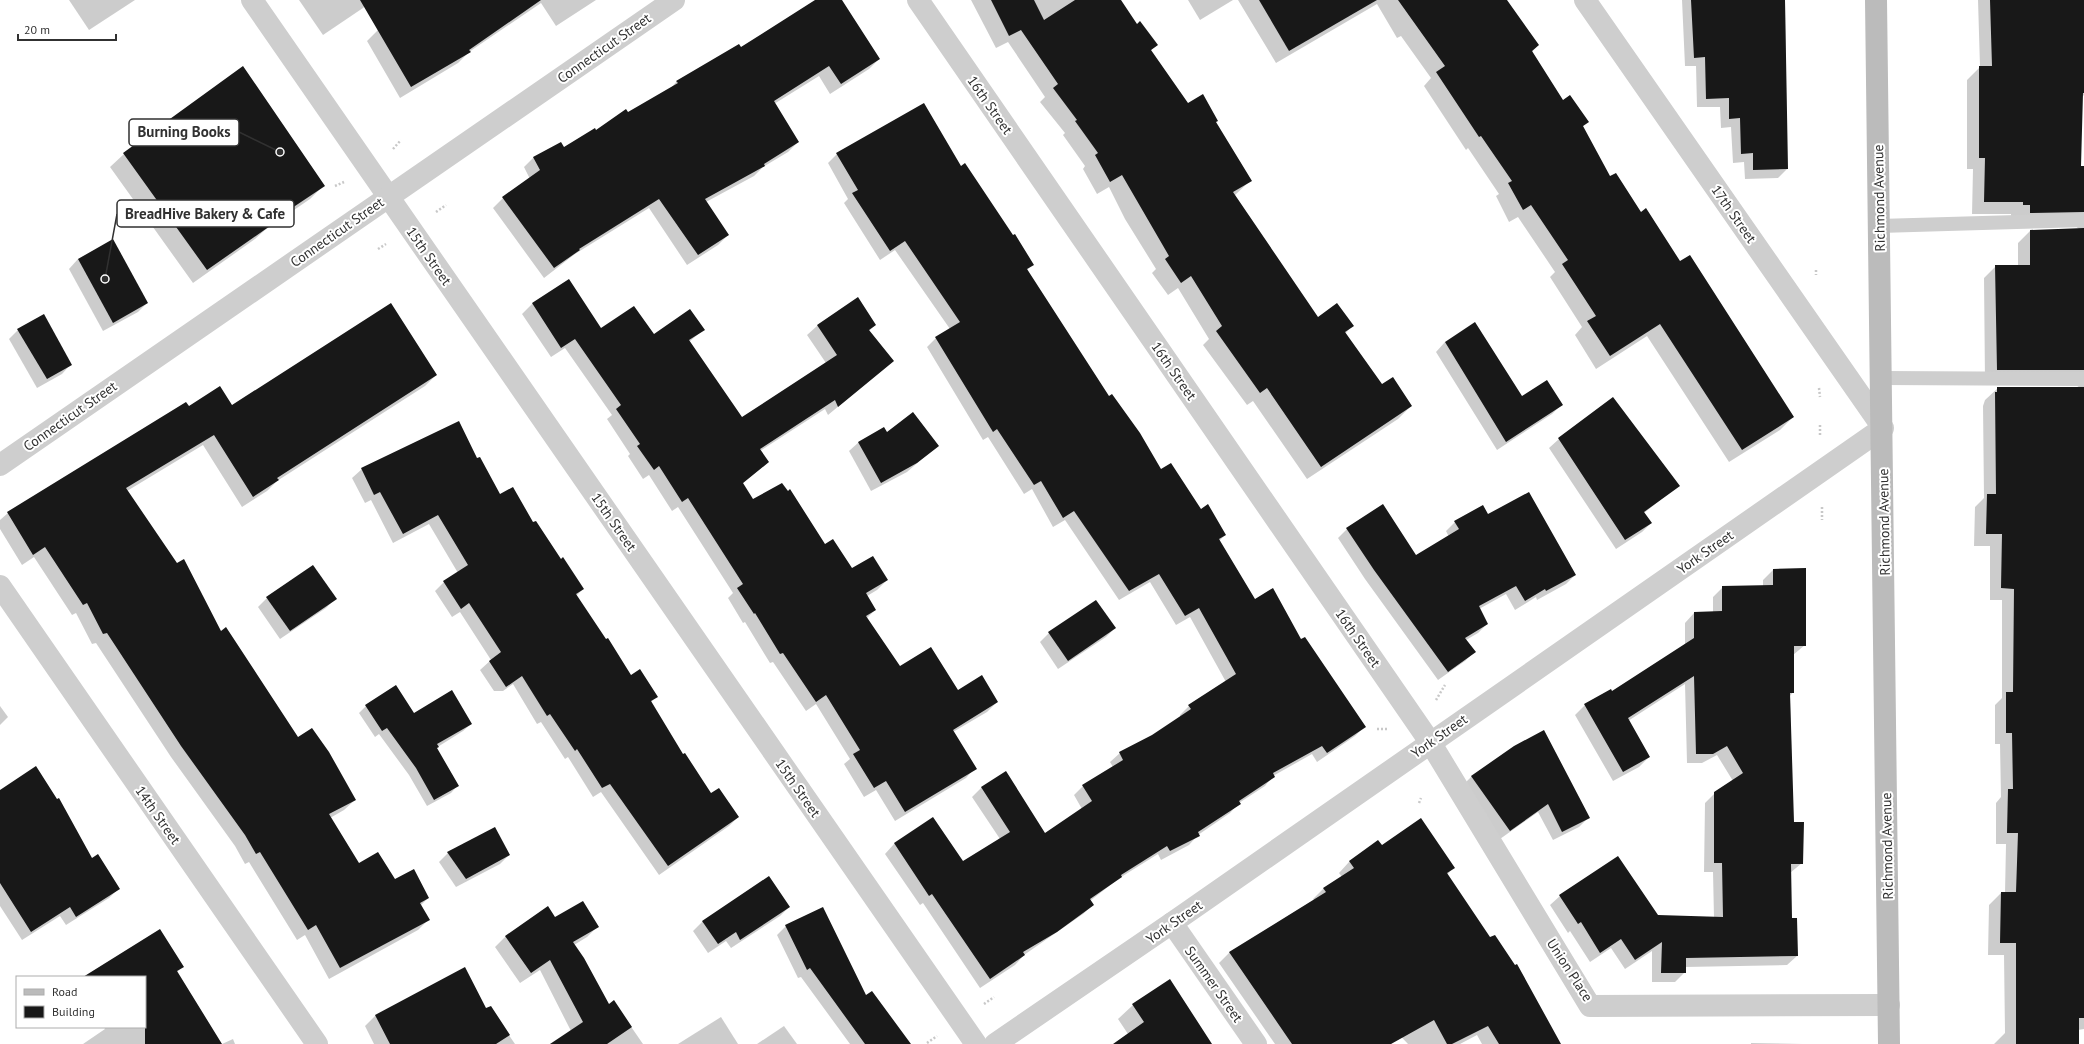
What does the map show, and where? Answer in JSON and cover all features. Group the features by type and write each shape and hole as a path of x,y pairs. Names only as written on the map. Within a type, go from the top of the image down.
{"street":[{"name":"15th Street","path":"252,0 976,1044"},
{"name":"Connecticut Street","path":"0,465 674,0"},
{"name":"16th Street","path":"918,0 1430,742"},
{"name":"17th Street","path":"1585,0 1883,428"},
{"name":"Richmond Avenue","path":"1876,0 1883,428 1889,1044"},
{"name":"York Street","path":"995,1044 1172,923 1883,428"},
{"name":"14th Street","path":"0,586 317,1044"},
{"name":"Union Place","path":"1430,742 1590,1006 1889,1004"},
{"name":"Summer Street","path":"1172,923 1256,1044"}],"lane":[{"path":"1879,226 2084,220"},
{"path":"1882,378 2084,379"}],"path":[{"path":"393,150 401,140"},
{"path":"335,186 347,181"},
{"path":"436,212 446,205"},
{"path":"378,249 386,243"},
{"path":"1816,270 1816,275"},
{"path":"1820,425 1820,441"},
{"path":"1822,507 1822,520"},
{"path":"1436,701 1445,685"},
{"path":"1419,802 1421,798"},
{"path":"984,1004 994,997"}],"building":[{"path":"360,0 541,0 469,50 471,52 411,87"},
{"path":"815,0 842,0 880,59 841,84 829,66 774,101 799,142 764,164 765,166 705,199 729,235 698,255 659,199 579,249 580,250 554,268 502,197 540,170 533,157 561,142 564,147 595,128 596,130 626,109 628,112 678,83 676,81 739,44 741,47"},
{"path":"991,0 1034,0 1044,20 1075,0 1121,0 1137,24 1140,21 1158,45 1151,50 1188,103 1203,94 1218,121 1216,122 1252,181 1233,192 1318,317 1337,303 1354,326 1345,332 1382,384 1393,377 1412,406 1321,467 1267,388 1260,393 1216,331 1222,326 1191,276 1181,283 1165,259 1169,256 1122,175 1110,182 1095,155 1098,153 1075,121 1077,120 1053,88 1058,84 1021,30 1009,36"},
{"path":"1259,0 1377,0 1289,51"},
{"path":"1398,0 1507,0 1539,45 1532,51 1563,100 1570,95 1589,122 1583,126 1610,176 1616,173 1641,212 1646,208 1680,261 1690,255 1794,417 1742,450 1660,324 1610,356 1587,321 1596,316 1562,264 1568,260 1531,205 1523,210 1508,183 1512,181 1481,136 1479,137 1436,72 1445,66"},
{"path":"1691,0 1785,0 1788,169 1753,170 1753,153 1741,154 1740,118 1729,119 1729,98 1706,99 1705,57 1694,58"},
{"path":"1990,0 2084,0 2084,93 2081,166 2084,166 2084,212 2030,213 2030,205 2023,205 2023,202 1984,202 1985,158 1979,158 1979,66 1992,66"},
{"path":"243,66 325,186 268,224 270,226 207,270 123,153"},
{"path":"924,103 961,166 965,163 1013,235 1015,234 1034,265 1027,269 1109,396 1112,394 1140,433 1161,469 1171,463 1201,509 1208,504 1226,535 1219,539 1255,599 1273,588 1301,639 1305,637 1366,727 1327,753 1322,746 1273,773 1275,777 1239,801 1241,804 1198,832 1200,836 1170,851 1167,846 1121,875 1122,877 1090,899 1094,905 1057,932 1023,952 1025,955 990,979 932,894 929,896 894,843 933,817 963,861 1010,832 981,787 1006,771 1045,833 1092,801 1082,785 1123,760 1119,752 1152,735 1191,709 1188,705 1236,674 1199,608 1185,616 1159,574 1129,591 1074,511 1063,518 1041,481 1034,485 997,429 993,432 935,337 960,322 905,241 890,251 852,193 858,190 836,153"},
{"path":"2084,228 2084,370 1997,370 1995,265 2030,265 2030,230"},
{"path":"113,239 148,303 113,323 78,259"},
{"path":"569,279 601,328 634,306 654,334 690,309 705,330 689,340 742,417 837,355 817,325 858,297 876,325 869,330 894,361 838,407 835,400 760,449 769,462 743,483 753,499 782,483 788,491 790,489 825,544 833,539 852,568 873,556 888,580 866,593 876,610 866,616 900,666 931,647 958,690 982,675 998,702 953,730 977,769 905,812 886,781 874,788 853,754 860,750 826,695 816,702 783,653 780,654 755,613 754,614 737,588 743,584 688,498 682,502 659,466 654,470 637,446 640,444 616,409 621,405 575,339 561,348 532,303"},
{"path":"391,303 437,375 277,478 279,480 253,497 214,435 126,488 177,563 184,559 221,631 226,627 298,737 312,728 329,752 356,800 329,814 359,863 378,852 395,879 414,869 429,898 420,903 430,920 340,968 316,925 308,930 260,852 256,854 245,835 181,746 107,633 103,634 87,603 83,605 45,547 33,555 7,512 186,402 189,406 220,386 232,405"},
{"path":"44,314 72,365 47,379 17,329"},
{"path":"1475,322 1522,396 1547,380 1563,405 1506,442 1445,342"},
{"path":"1997,387 2084,387 2084,1018 2079,1018 2079,1044 2016,1044 2016,943 2000,943 2001,892 2016,892 2018,833 2007,833 2008,789 2013,789 2012,733 2006,733 2006,692 2013,692 2014,589 2001,588 2002,534 1986,534 1987,494 1996,494 1995,392 1997,392"},
{"path":"1613,397 1680,486 1644,512 1652,523 1625,540 1558,438"},
{"path":"913,412 939,446 917,463 881,483 858,442 884,427 887,432"},
{"path":"459,421 477,458 480,457 500,494 513,487 533,522 536,521 561,559 563,557 584,589 576,594 606,639 608,638 631,675 640,669 658,697 651,701 683,754 685,753 711,793 719,788 739,817 668,866 610,784 602,788 577,749 575,751 550,714 547,716 522,676 506,687 489,661 501,652 469,603 461,609 443,581 468,565 438,515 403,534 380,492 374,495 361,468"},
{"path":"1529,492 1576,575 1546,591 1545,589 1525,601 1516,586 1479,606 1488,624 1465,638 1476,652 1448,672 1374,570 1346,528 1383,504 1416,555 1459,529 1454,521 1483,505 1488,514"},
{"path":"313,565 337,599 290,631 266,597"},
{"path":"1806,568 1806,646 1794,646 1794,693 1790,693 1794,822 1804,822 1803,864 1791,864 1792,918 1797,918 1798,956 1686,958 1686,973 1661,973 1662,942 1635,960 1621,939 1600,953 1581,922 1578,924 1559,895 1618,856 1658,915 1723,917 1722,863 1714,863 1714,792 1743,773 1727,746 1713,754 1696,754 1694,676 1628,718 1650,757 1623,772 1584,704 1611,689 1612,691 1694,638 1694,612 1722,611 1722,586 1773,585 1773,569"},
{"path":"1096,600 1116,628 1068,661 1048,632"},
{"path":"396,685 414,713 452,690 472,724 437,744 439,747 437,748 459,786 434,800 416,768 387,728 382,731 365,705"},
{"path":"1544,730 1590,818 1562,832 1548,804 1510,831 1471,776 1514,746"},
{"path":"36,766 57,799 59,798 92,858 98,854 120,889 76,917 70,907 31,932 0,883 0,790"},
{"path":"1421,818 1455,868 1447,873 1490,937 1495,935 1515,965 1517,964 1561,1044 1499,1044 1488,1026 1452,1044 1447,1044 1434,1020 1391,1044 1292,1044 1229,952 1326,892 1323,888 1354,868 1349,861 1378,840 1382,845"},
{"path":"495,827 510,855 466,879 447,852"},
{"path":"769,876 790,907 740,940 736,932 718,944 702,921"},
{"path":"583,901 599,927 573,942 584,958 609,1004 614,1000 632,1027 607,1044 550,1044 583,1022 550,960 531,973 505,936 548,906 555,917"},
{"path":"823,907 866,995 872,991 911,1044 865,1044 810,968 807,970 785,925"},
{"path":"160,929 184,967 177,971 222,1044 145,1044 146,976 85,976"},
{"path":"465,967 486,1008 491,1006 510,1035 496,1044 390,1044 375,1015"},
{"path":"1170,979 1212,1044 1113,1044 1144,1022 1132,1004"}],"place":[{"name":"Burning Books","path":"280,152"},
{"name":"BreadHive Bakery & Cafe","path":"105,279"}]}
